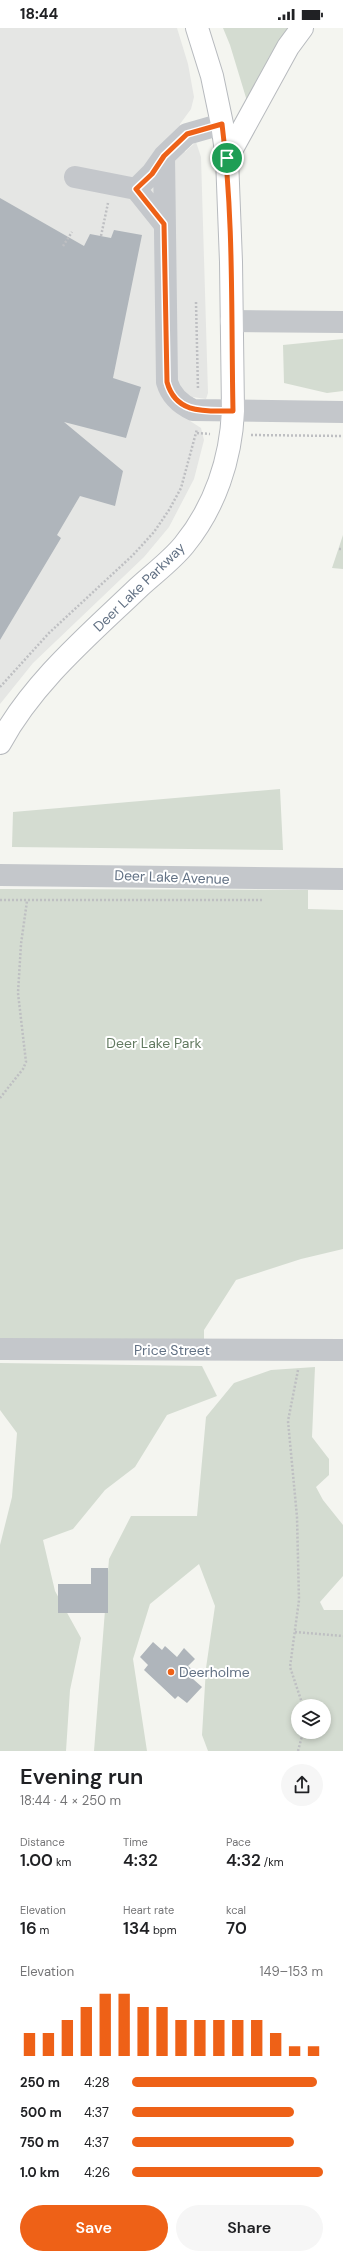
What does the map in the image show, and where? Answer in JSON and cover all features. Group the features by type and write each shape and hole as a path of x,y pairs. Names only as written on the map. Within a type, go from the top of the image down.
{"main road":[{"name":"Deer Lake Parkway","path":"0,743 13,720 42,684 99,626 184,545 210,504 226,463 232,435 233,411 231,262 227,158 212,76 197,28"},
{"path":"227,158 288,47 302,28"}],"street":[{"path":"136,189 152,174 164,156 187,134 222,124"},
{"path":"164,156 167,382 169,389 176,400 193,410 343,412"},
{"path":"75,178 136,189 164,224"},
{"path":"231,321 343,322"},
{"name":"Deer Lake Avenue","path":"0,875 343,879"},
{"name":"Price Street","path":"0,1349 343,1350"}],"path":[{"path":"101,236 108,203"},
{"path":"63,246 72,232"},
{"path":"196,302 198,398"},
{"path":"0,687 49,633 133,555 154,532 170,510 181,488 197,433 196,425"},
{"path":"257,435 343,436"},
{"path":"0,900 264,900"},
{"path":"0,1098 23,1069 26,1062 18,993 21,944 27,901"},
{"path":"296,1350 298,1373 288,1421 297,1516 299,1600 290,1667 301,1699"},
{"path":"295,1632 343,1636"},
{"path":"298,1751 301,1739"}],"shaded area":[{"path":"0,28 177,28 188,64 194,97 191,109 180,124 185,152 196,142 201,157 208,393 206,399 193,397 190,421 201,428 204,440 194,479 169,527 144,557 33,663 0,704"}],"green space":[{"path":"223,28 289,28 269,57 251,102 247,101 230,45"},
{"path":"343,339 343,391 327,393 284,383 283,345"},
{"path":"343,535 343,569 332,568"},
{"path":"280,789 283,850 12,847 13,812"},
{"name":"Deer Lake Park","path":"0,889 308,890 308,909 343,910 343,1249 301,1259 236,1280 204,1330 204,1341 0,1343"},
{"path":"0,1363 202,1366 217,1396 167,1415 135,1467 105,1490 73,1529 43,1540 55,1591 81,1638 70,1690 66,1751 0,1751 0,1545 12,1497 17,1433 0,1410"},
{"path":"315,1367 312,1437 329,1459 329,1475 316,1487 323,1500 343,1525 343,1576 320,1602 324,1610 343,1610 343,1751 208,1751 202,1735 206,1668 215,1606 199,1564 150,1604 133,1659 147,1751 94,1751 109,1559 131,1516 197,1516 206,1417 234,1383 271,1370"}],"building":[{"path":"0,198 84,246 90,234 111,238 114,230 142,235 113,378 141,387 126,438 64,422 123,471 115,506 80,496 57,535 61,538 0,640"},
{"path":"91,1568 108,1568 108,1613 58,1613 58,1584 91,1584"},
{"name":"Deerholme","path":"153,1642 162,1650 165,1646 177,1657 184,1648 195,1659 188,1666 198,1675 193,1679 202,1687 187,1703 178,1696 175,1699 144,1670 148,1665 140,1657"}],"place":[{"name":"Deerholme","path":"171,1672"}],"route":[{"path":"222,124 227,158 231,262 233,411 193,410 182,405 176,400 169,389 167,382 164,224 136,189 152,174 164,156 183,140 187,134 222,124"}]}
